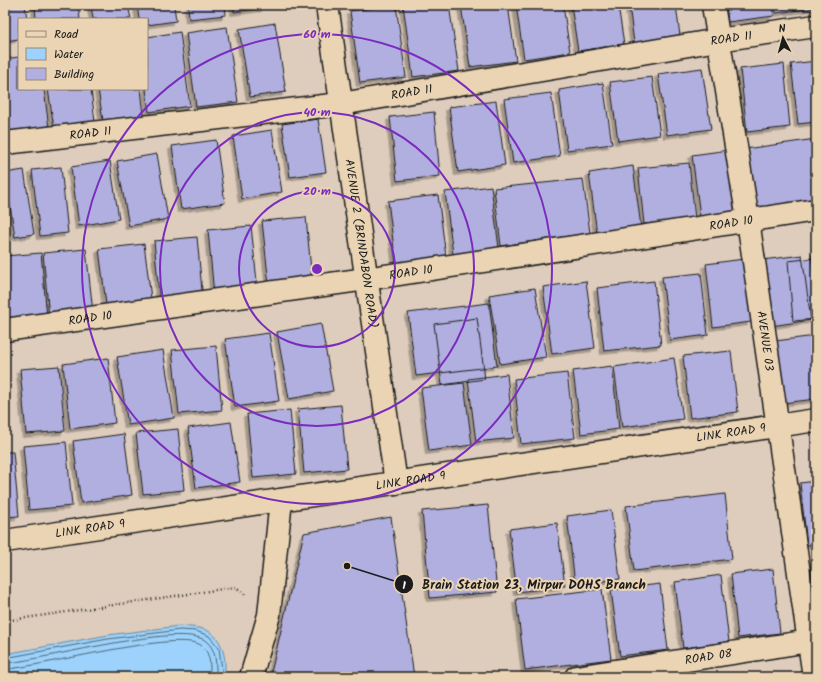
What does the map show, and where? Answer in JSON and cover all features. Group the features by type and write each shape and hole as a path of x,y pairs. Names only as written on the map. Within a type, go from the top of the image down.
{"street":[{"name":"AVENUE 2 (BRINDABON ROAD)","path":"327,5 396,483"},
{"name":"AVENUE 03","path":"713,5 748,220 777,426 813,641 814,677"},
{"name":"ROAD 11","path":"5,143 341,104 718,40 816,26"},
{"name":"ROAD 10","path":"5,330 366,279 816,210"},
{"name":"LINK ROAD 9","path":"5,541 816,420"},
{"path":"251,677 268,615 281,500"},
{"name":"ROAD 08","path":"576,677 813,641"}],"path":[{"path":"5,621 236,587 268,615"}],"water":[{"path":"179,626 203,629 215,636 219,641 225,659 224,677 5,677 5,654 108,635"}],"building":[{"path":"5,5 25,5 27,18 18,18 18,39 5,41"},
{"path":"35,5 78,5 80,18 36,18"},
{"path":"91,5 128,5 131,18 93,18"},
{"path":"137,5 174,5 176,21 148,25 148,18 139,18"},
{"path":"188,5 225,5 226,15 189,19"},
{"path":"234,5 265,5 265,8 234,12"},
{"path":"396,5 406,77 360,83 350,11"},
{"path":"403,5 449,5 459,71 413,77"},
{"path":"461,5 508,5 516,61 470,67"},
{"path":"516,5 563,5 570,52 524,59"},
{"path":"571,5 618,5 624,44 578,51"},
{"path":"629,5 676,5 680,36 634,43"},
{"path":"726,5 773,5 774,16 728,22"},
{"path":"775,5 816,5 816,8 776,13"},
{"path":"275,23 286,92 250,97 239,29"},
{"path":"227,27 238,102 196,107 186,33"},
{"path":"180,32 190,106 149,112 146,90 148,90 148,37"},
{"path":"18,57 18,90 44,90 49,128 8,134 5,111 5,59"},
{"path":"816,61 816,122 798,124 791,64"},
{"path":"784,64 790,127 747,132 740,69"},
{"path":"702,68 711,129 667,135 658,74"},
{"path":"652,77 660,135 618,141 610,82"},
{"path":"603,83 612,144 567,150 559,90"},
{"path":"48,90 91,90 95,122 54,128"},
{"path":"98,90 141,90 144,115 103,121"},
{"path":"551,93 560,156 513,163 504,99"},
{"path":"496,101 505,165 458,172 449,107"},
{"path":"434,112 440,176 397,181 390,117"},
{"path":"318,119 326,172 290,177 282,124"},
{"path":"272,130 282,192 242,199 233,136"},
{"path":"816,139 816,203 753,211 745,149"},
{"path":"216,140 225,203 181,209 172,146"},
{"path":"736,149 744,210 700,216 692,155"},
{"path":"157,154 168,219 129,226 117,161"},
{"path":"110,161 119,219 79,226 71,167"},
{"path":"689,163 695,219 644,224 638,168"},
{"path":"633,166 641,227 597,234 589,173"},
{"path":"61,167 68,233 40,236 32,170"},
{"path":"24,170 34,234 15,237 5,173"},
{"path":"583,179 590,233 501,246 494,188"},
{"path":"491,186 499,248 453,254 445,192"},
{"path":"438,195 446,257 396,264 388,201"},
{"path":"5,209 9,237 5,238"},
{"path":"306,217 312,281 269,285 262,221"},
{"path":"251,226 258,291 214,295 208,230"},
{"path":"197,237 203,301 160,305 154,241"},
{"path":"144,244 152,306 107,312 99,249"},
{"path":"86,249 93,312 49,317 43,253"},
{"path":"41,253 47,317 5,321 5,256"},
{"path":"802,255 811,320 771,326 762,260"},
{"path":"811,255 816,255 816,289"},
{"path":"816,258 816,319 793,321 788,261"},
{"path":"744,259 751,322 713,327 706,264"},
{"path":"701,273 708,335 670,340 662,277"},
{"path":"586,281 595,348 552,354 543,287"},
{"path":"654,281 661,345 604,351 597,288"},
{"path":"535,288 546,357 500,364 489,295"},
{"path":"489,303 497,366 416,376 408,313"},
{"path":"477,318 485,379 442,385 434,324"},
{"path":"321,324 333,391 289,399 277,332"},
{"path":"269,333 279,401 235,407 225,339"},
{"path":"816,336 816,399 783,403 775,341"},
{"path":"216,346 222,410 179,414 172,350"},
{"path":"163,350 174,418 128,425 117,357"},
{"path":"731,351 738,412 690,418 683,356"},
{"path":"108,358 115,423 70,429 63,364"},
{"path":"674,358 683,419 622,427 614,367"},
{"path":"59,366 65,431 26,434 20,369"},
{"path":"612,366 619,429 581,434 573,371"},
{"path":"567,373 575,438 521,444 514,379"},
{"path":"507,374 514,438 476,442 468,379"},
{"path":"464,383 472,445 429,451 421,388"},
{"path":"341,405 347,469 304,473 298,409"},
{"path":"290,410 296,474 253,478 247,414"},
{"path":"231,422 240,482 196,488 188,428"},
{"path":"178,429 184,490 143,494 136,433"},
{"path":"124,434 132,495 81,503 73,441"},
{"path":"66,442 72,506 29,510 23,446"},
{"path":"5,452 13,452 19,516 5,517"},
{"path":"816,481 816,544 807,545 800,483"},
{"path":"725,494 732,559 634,571 626,506"},
{"path":"488,505 497,592 430,598 422,511"},
{"path":"611,510 620,579 575,584 567,516"},
{"path":"391,517 414,677 270,677 304,533"},
{"path":"557,523 565,586 517,592 509,529"},
{"path":"812,560 816,560 816,591"},
{"path":"773,569 780,633 738,638 731,574"},
{"path":"721,575 729,642 683,648 675,582"},
{"path":"660,584 668,650 620,656 611,590"},
{"path":"602,589 611,659 525,670 516,599"}],"place":[{"name":"Brain Station 23, Mirpur DOHS Branch","path":"347,566"}]}
